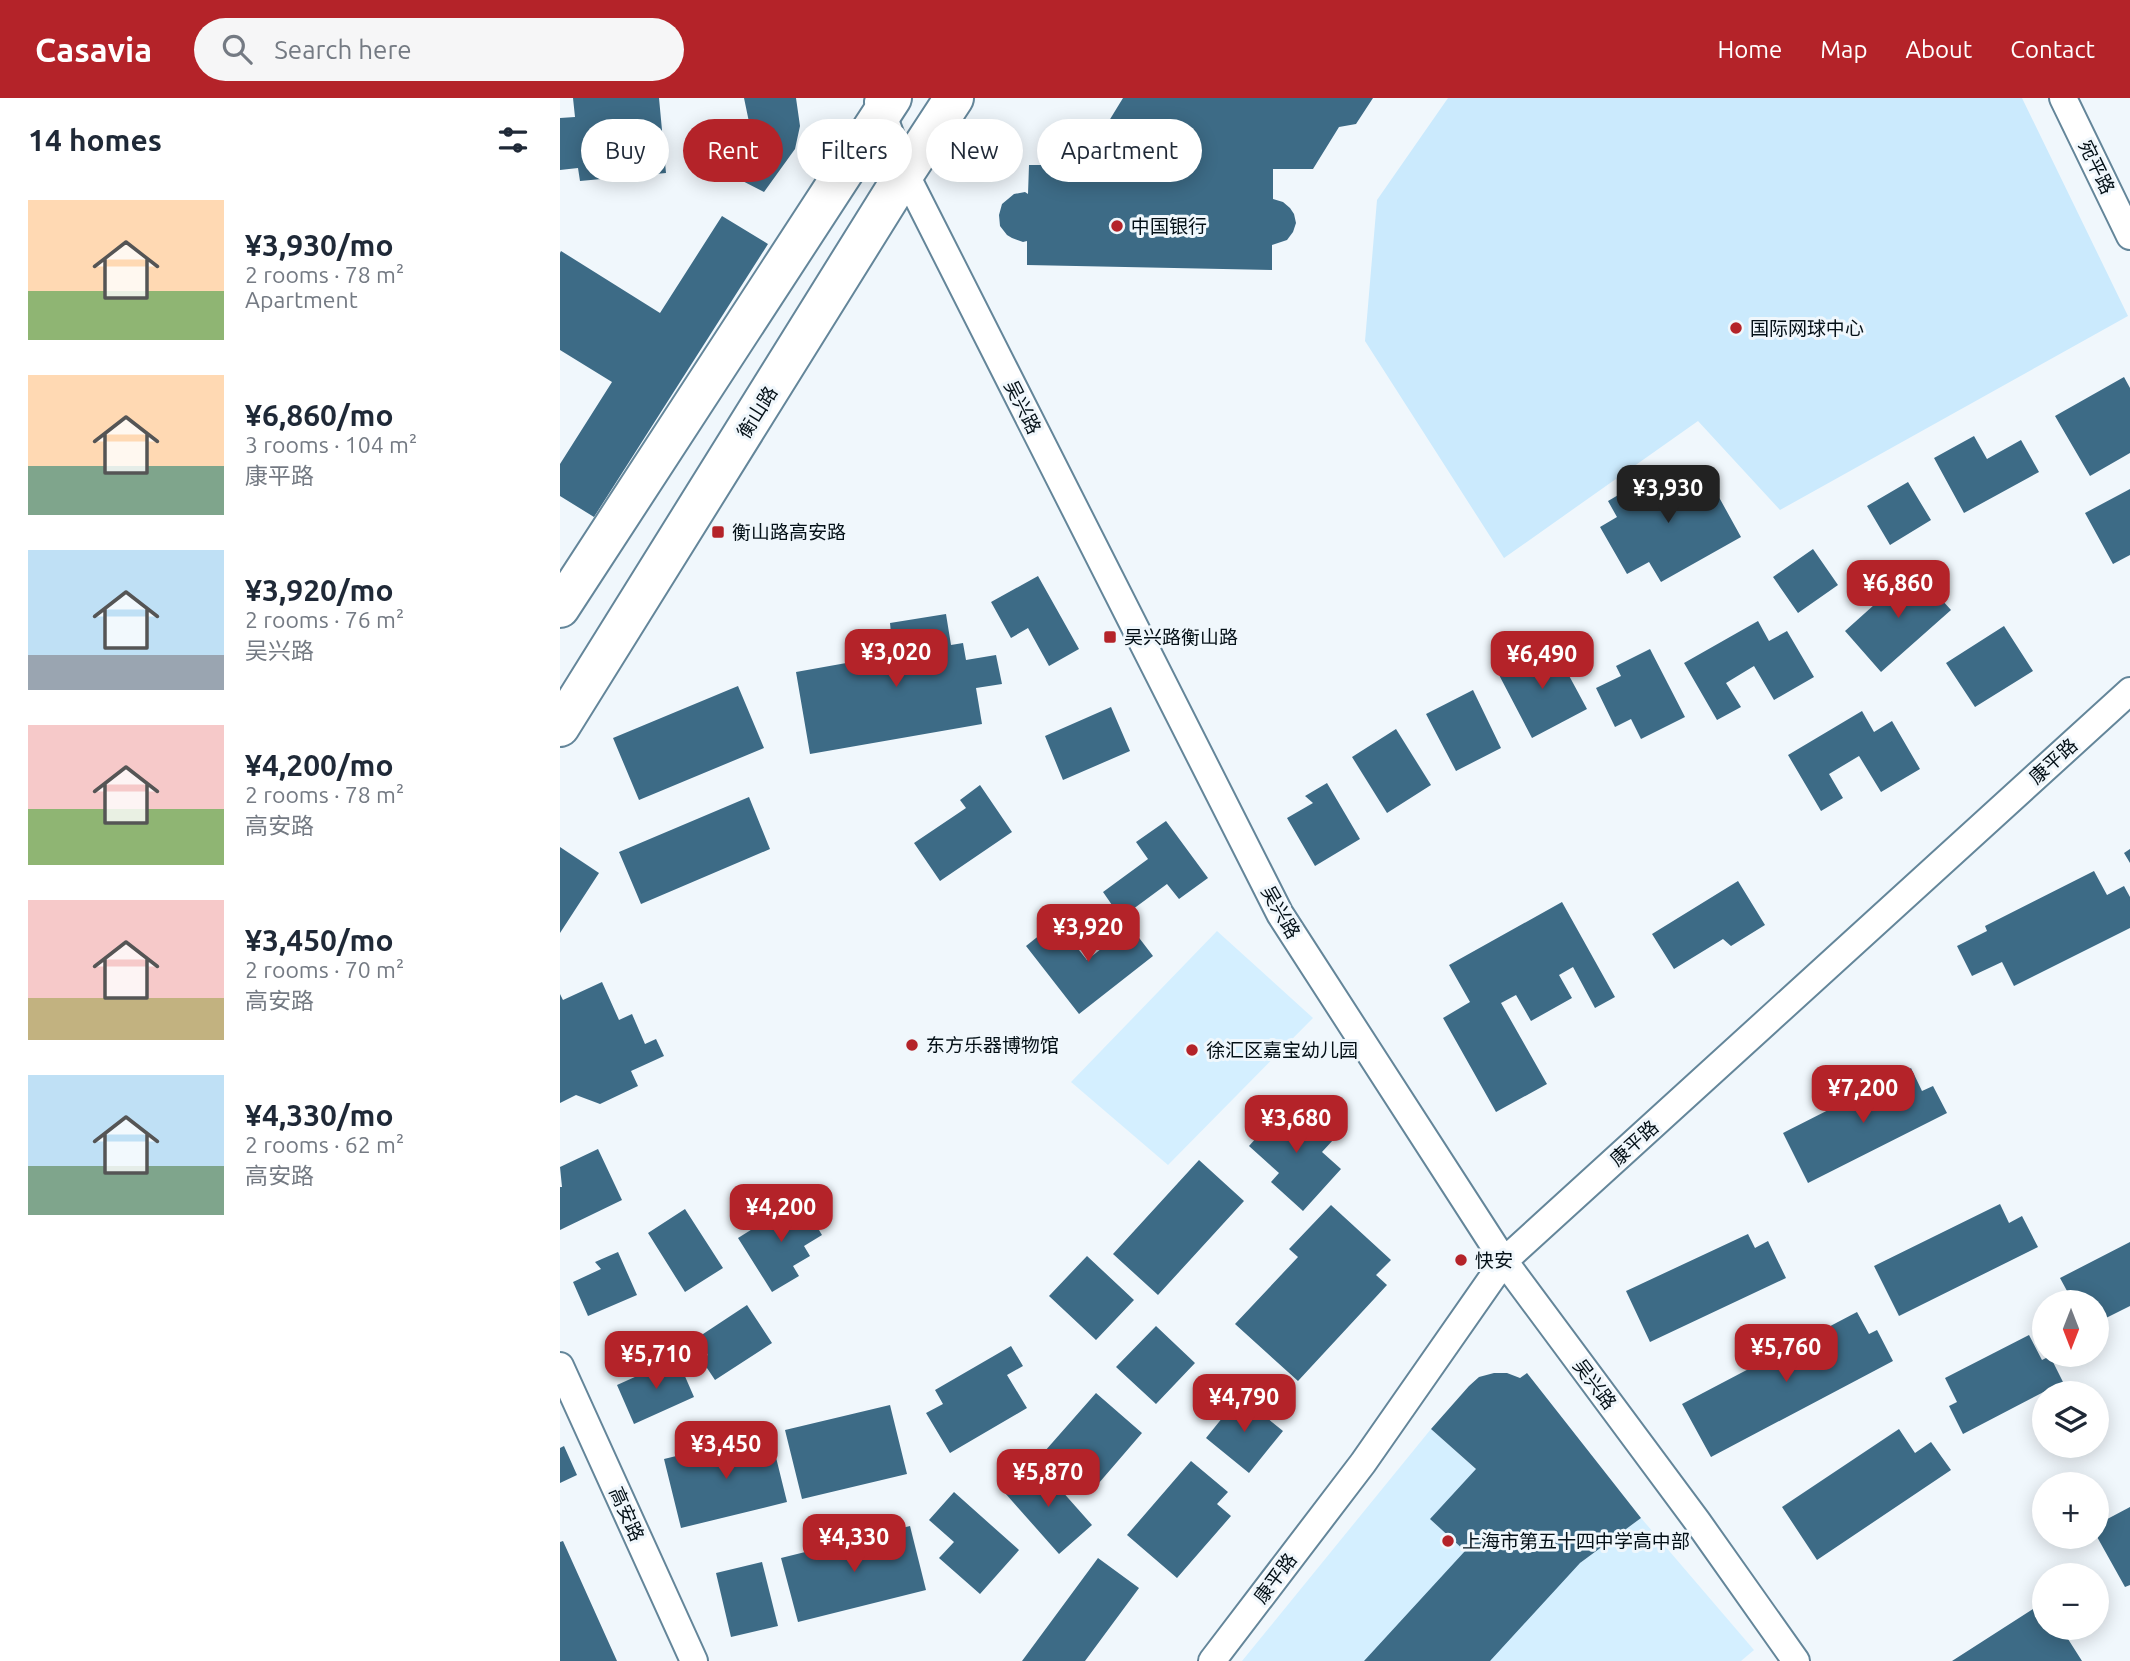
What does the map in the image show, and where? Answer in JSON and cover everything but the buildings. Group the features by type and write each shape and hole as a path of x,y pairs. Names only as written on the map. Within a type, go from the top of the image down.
{"main road":[{"name":"衡山路","path":"912,162 954,98"},
{"path":"560,608 883,103"},
{"name":"衡山路","path":"560,727 899,182"}],"street":[{"name":"宛平路","path":"2063,98 2130,236"},
{"name":"吴兴路","path":"910,182 1280,914 1504,1261 1697,1521 1796,1661"},
{"name":"康平路","path":"1212,1661 1363,1463 1504,1261 2130,691"},
{"name":"高安路","path":"560,1366 694,1661"}],"shaded area":[{"name":"国际网球中心","path":"1448,98 2022,98 2128,316 1780,510 1698,421 1504,558 1365,341 1377,200"},
{"name":"徐汇区嘉宝幼儿园","path":"1217,931 1313,1018 1168,1165 1071,1082"},
{"name":"上海市第五十四中学高中部","path":"1431,1429 1580,1563 1641,1518 1754,1650 1741,1661 1242,1661"}],"place":[{"name":"中国银行","path":"1117,226"},
{"name":"国际网球中心","path":"1736,328"},
{"name":"衡山路高安路","path":"718,532"},
{"name":"吴兴路衡山路","path":"1110,637"},
{"name":"东方乐器博物馆","path":"912,1045"},
{"name":"徐汇区嘉宝幼儿园","path":"1192,1050"},
{"name":"快安","path":"1461,1260"},
{"name":"上海市第五十四中学高中部","path":"1448,1541"}]}
